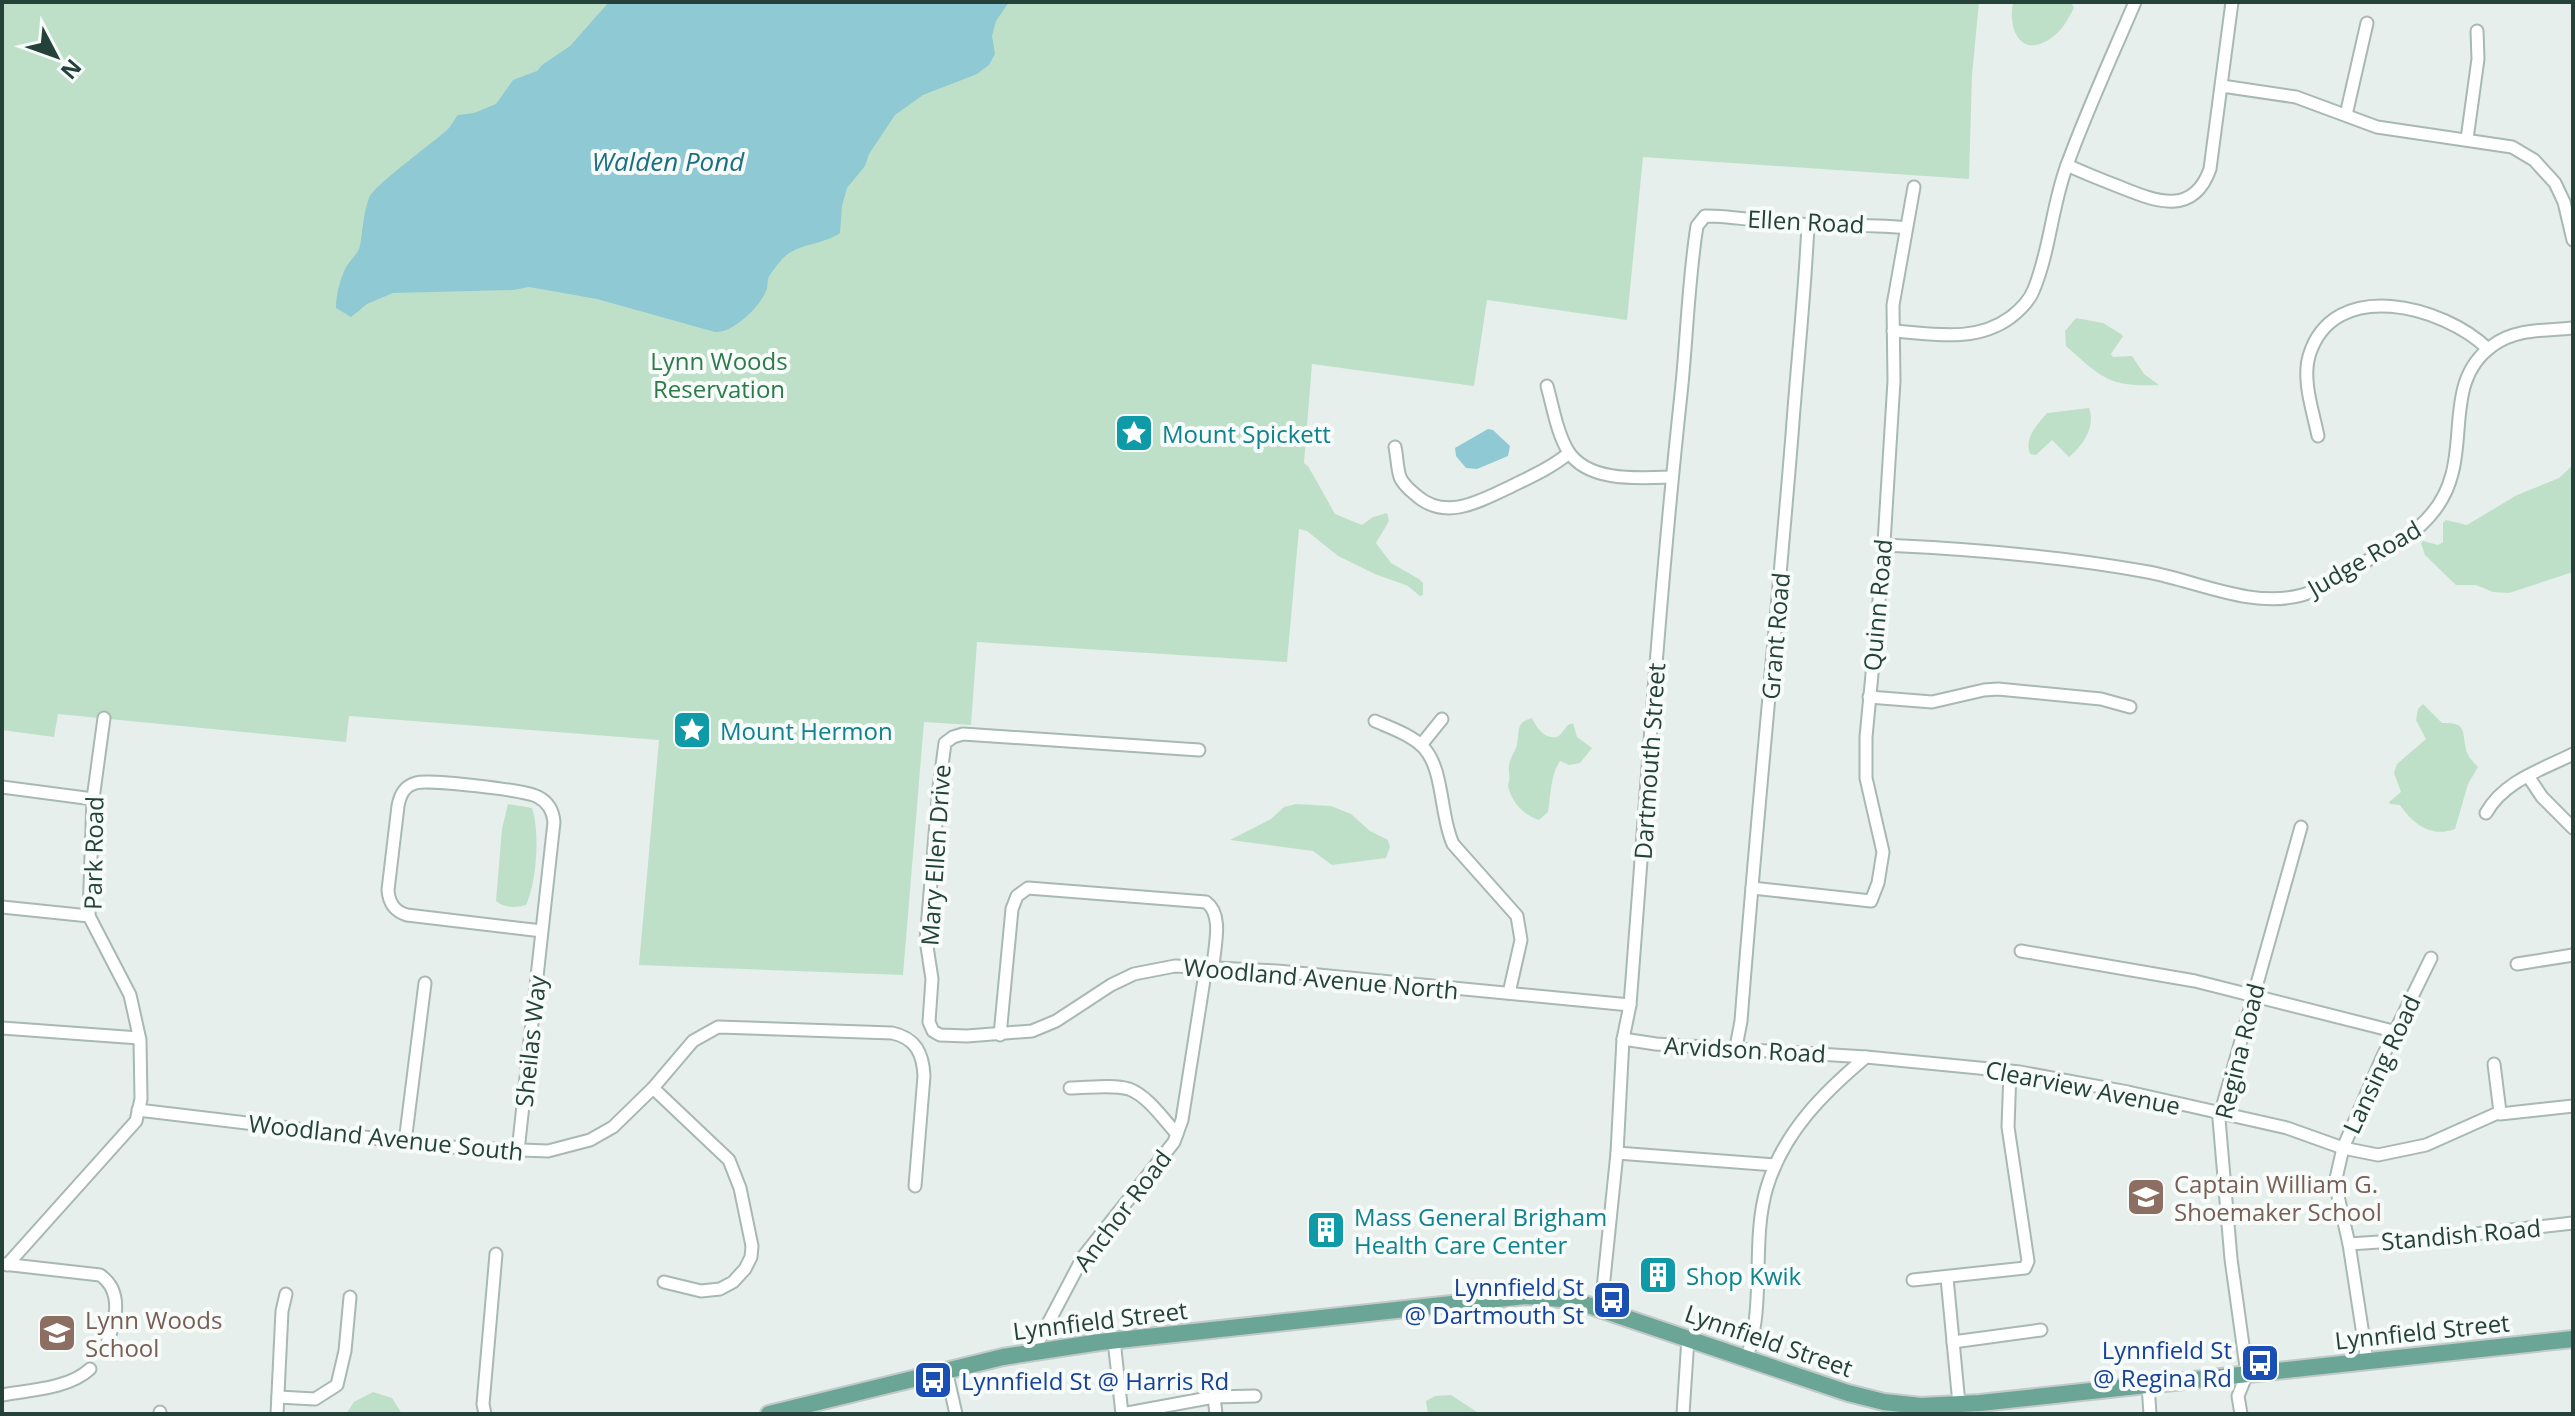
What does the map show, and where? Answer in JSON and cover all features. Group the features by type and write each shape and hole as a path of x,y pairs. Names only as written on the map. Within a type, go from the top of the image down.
{"main road":[{"name":"Lynnfield Street","path":"769,1414 1033,1352 1114,1340 1526,1296 1573,1300 1848,1393 1884,1402 1921,1406 2573,1339"}],"street":[{"path":"1893,331 1961,336 1983,332 2014,315 2033,291 2067,165 2135,2"},
{"path":"2067,165 2152,200 2172,202 2189,197 2202,185 2210,169 2232,2"},
{"path":"2346,115 2367,23"},
{"path":"2467,139 2478,59 2477,31"},
{"path":"2222,86 2296,97 2377,127 2505,145 2534,160 2551,178 2561,194 2573,240"},
{"name":"Quinn Road","path":"1752,888 1871,901 1878,883 1883,852 1866,778 1869,697 1884,545 1894,381 1893,305 1914,187"},
{"name":"Ellen Road","path":"1705,216 1906,228"},
{"name":"Dartmouth Street","path":"1601,1308 1617,1153 1623,1039 1630,1005 1649,739 1693,250 1697,226 1705,216"},
{"name":"Grant Road","path":"1736,1047 1741,1021 1763,753 1776,637 1805,299 1808,224"},
{"path":"2318,436 2307,383 2309,356 2324,330 2347,313 2385,306 2422,311 2457,325 2488,349 2520,333 2573,328"},
{"name":"Judge Road","path":"1884,545 1960,548 2105,566 2148,572 2252,596 2287,598 2307,593 2396,545 2429,519 2445,494 2453,473 2461,393 2472,368 2488,349"},
{"path":"1547,386 1569,453 1582,465 1598,472 1639,478 1672,477"},
{"path":"1395,447 1400,476 1406,486 1429,504 1450,508 1480,502 1548,468 1569,453"},
{"path":"1869,697 1932,702 1998,689 2101,699 2130,707"},
{"name":"Park Road","path":"4,1264 118,1143 136,1121 141,1099 139,1038 130,995 89,916 93,799 104,718"},
{"path":"1421,745 1442,719"},
{"path":"1375,721 1421,745 1433,763 1452,840 1511,907 1519,922 1520,948 1509,993"},
{"name":"Mary Ellen Drive","path":"933,1031 929,1022 931,971 926,940 940,775 947,741 963,734 1199,750"},
{"path":"2486,813 2501,791 2573,754"},
{"path":"2528,776 2542,797 2573,828"},
{"name":"Sheilas Way","path":"518,1151 554,822 552,811 546,802 530,794 423,782 407,788 398,806 388,890 390,902 396,910 407,915 542,931"},
{"path":"2,787 93,799"},
{"name":"Regina Road","path":"2241,1414 2238,1396 2247,1374 2231,1259 2220,1113 2301,827"},
{"name":"Anchor Road","path":"1000,1035 1012,909 1017,896 1028,888 1206,902 1214,908 1217,916 1209,967 1177,1134 1168,1153 1083,1257 1033,1352"},
{"path":"2,907 89,916"},
{"path":"2021,951 2195,981 2393,1031"},
{"path":"2517,964 2573,955"},
{"name":"Lansing Road","path":"2367,1361 2349,1244 2335,1183 2343,1148 2393,1031 2431,958"},
{"name":"Woodland Avenue North","path":"933,1031 943,1035 1000,1035 1032,1031 1056,1021 1111,985 1134,974 1161,967 1209,967 1630,1005"},
{"path":"405,1142 425,983"},
{"name":"Woodland Avenue South","path":"138,1110 405,1142 518,1151 556,1150 590,1140 619,1122 693,1041 718,1027 892,1033 905,1037 918,1048 923,1060 915,1186"},
{"path":"2,1028 139,1038"},
{"name":"Arvidson Road","path":"1623,1039 1656,1044 1866,1057"},
{"path":"1747,1359 1755,1321 1759,1241 1766,1190 1775,1165 1794,1131 1825,1091 1866,1057"},
{"name":"Clearview Avenue","path":"1866,1057 2010,1071 2128,1092 2287,1128 2343,1148 2378,1155 2426,1145 2500,1112"},
{"path":"2494,1064 2500,1114 2573,1106"},
{"path":"1913,1280 2025,1268 2028,1261 2008,1127 2010,1071"},
{"path":"653,1088 729,1160 740,1188 752,1246 745,1269 733,1282 720,1289 701,1291 664,1282"},
{"path":"1070,1088 1132,1090 1177,1134"},
{"path":"1617,1153 1775,1165"},
{"name":"Standish Road","path":"2349,1244 2439,1238 2573,1223"},
{"path":"485,1414 483,1404 496,1254"},
{"path":"4,1264 100,1275 109,1281 116,1300 104,1351"},
{"path":"1947,1278 1959,1404"},
{"path":"277,1414 282,1311 286,1294"},
{"path":"278,1397 315,1399 337,1385 345,1351 350,1297"},
{"path":"1953,1342 2041,1330"},
{"path":"1683,1414 1688,1338"},
{"path":"1114,1340 1122,1414 1214,1397 1255,1396"},
{"path":"2,1395 80,1378 90,1369"},
{"path":"946,1370 956,1414"},
{"path":"2148,1385 2150,1414"},
{"path":"1214,1397 1216,1414"}],"green space":[{"name":"Lynn Woods Reservation","path":"2,2 1979,2 1972,75 1969,179 1643,157 1627,320 1487,300 1474,386 1312,364 1304,463 1335,514 1362,525 1373,517 1387,513 1389,521 1376,543 1391,563 1423,583 1423,595 1338,556 1307,531 1299,529 1287,662 977,642 971,725 924,722 903,975 639,965 659,740 349,716 346,742 58,714 54,737 2,730"},
{"path":"2013,2 2071,2 2074,8 2058,32 2035,45 2020,40 2015,33"},
{"path":"2076,318 2103,323 2121,334 2123,336 2111,354 2113,357 2132,356 2144,374 2159,385 2117,382 2089,366 2066,346 2065,331"},
{"path":"2089,408 2091,422 2087,435 2069,457 2052,440 2036,455 2030,454 2030,437 2047,413"},
{"path":"2573,465 2573,572 2509,593 2493,592 2476,585 2456,585 2425,555 2421,543 2438,545 2443,542 2443,523 2446,520 2467,525 2517,495 2559,478"},
{"path":"2423,704 2442,723 2460,726 2468,754 2478,767 2468,784 2455,829 2446,831 2423,828 2400,805 2389,802 2401,792 2394,773 2397,764 2426,739 2416,720 2418,709"},
{"path":"1532,718 1539,730 1550,737 1559,736 1573,723 1577,737 1592,748 1580,763 1569,765 1560,761 1553,779 1548,812 1539,820 1519,807 1508,785 1509,765 1517,745 1519,728"},
{"path":"508,804 532,808 536,830 533,883 526,905 518,907 496,901 502,829"},
{"path":"1296,804 1331,806 1351,814 1370,831 1388,840 1390,847 1386,858 1332,865 1313,851 1230,840 1271,819 1284,807"},
{"path":"373,1392 392,1398 402,1414 346,1414 354,1402"},
{"path":"1451,1395 1480,1414 1428,1414 1426,1401 1435,1396"}],"water":[{"name":"Walden Pond","path":"609,2 1009,2 996,21 992,36 995,54 989,65 977,74 923,95 895,115 869,154 865,166 847,188 840,233 796,249 783,258 769,277 767,290 758,304 729,329 715,332 597,299 529,287 393,293 367,304 351,317 336,308 342,277 360,246 365,210 373,192 447,130 458,115 474,113 496,104 513,80 537,71 570,46"},
{"path":"1488,429 1510,446 1508,456 1477,469 1466,468 1456,456 1455,448"}],"place":[{"name":"Mount Spickett","path":"1134,433"},
{"name":"Mount Hermon","path":"692,730"},
{"name":"Captain William G. Shoemaker School","path":"2146,1197"},
{"name":"Mass General Brigham Health Care Center","path":"1326,1230"},
{"name":"Shop Kwik","path":"1658,1275"},
{"name":"Lynnfield St @ Dartmouth St","path":"1612,1300"},
{"name":"Lynn Woods School","path":"57,1333"},
{"name":"Lynnfield St @ Regina Rd","path":"2260,1363"},
{"name":"Lynnfield St @ Harris Rd","path":"933,1380"}]}
